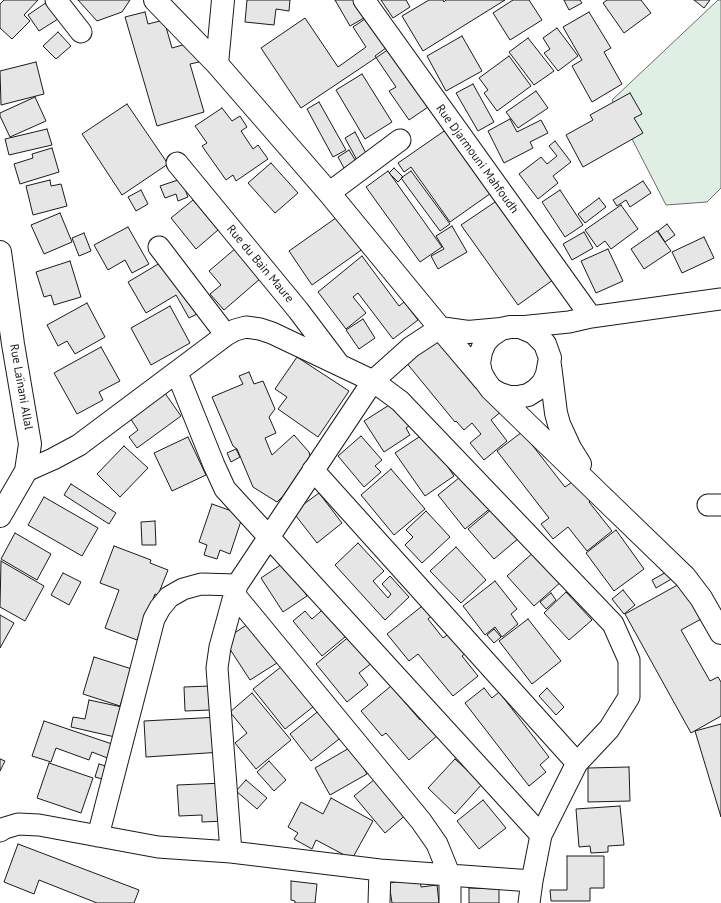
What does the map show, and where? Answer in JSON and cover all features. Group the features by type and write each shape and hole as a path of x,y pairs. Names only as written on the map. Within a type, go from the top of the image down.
{"main road":[{"path":"155,0 217,64 329,193 489,386 685,577 701,598 721,633"},
{"path":"217,64 223,0"},
{"name":"Rue Laïnani Allal","path":"0,252 13,344 30,444 26,471 0,516"},
{"path":"440,328 468,332 510,328 534,333 540,338 545,344 550,362 556,413 559,424 570,448 596,491"},
{"path":"510,328 489,338 485,342 481,352 479,362 480,368 489,386 500,394 509,397 528,395 543,383 550,362"}],"street":[{"path":"56,0 81,32"},
{"name":"Rue Djarmouni Mahfoudh","path":"364,0 591,317"},
{"path":"329,193 400,140"},
{"name":"Rue du Bain Maure","path":"177,163 298,310 340,366"},
{"path":"159,247 226,334"},
{"path":"510,328 569,322 591,317 721,299"},
{"path":"550,362 555,342 569,322"},
{"path":"26,471 79,445 177,373 226,334 246,327 272,333 373,381 400,402 613,624 629,660 629,697 609,729 577,763 541,835 529,903"},
{"path":"231,852 217,668 220,647 236,590 269,537 373,381 411,347 440,328"},
{"path":"177,373 225,489 541,835"},
{"path":"313,470 577,763"},
{"path":"98,836 154,619 160,608 169,596 183,589 201,584 236,590 421,821 437,844 450,876 450,903"},
{"path":"0,831 18,824 39,825 158,847 231,852 380,870 532,881"},
{"path":"379,903 380,870"}],"green space":[{"path":"718,0 721,0 721,188 707,202 666,205 612,100"}],"building":[{"path":"4,0 38,0 24,15 30,21 12,39 0,28 0,4"},
{"path":"78,0 130,0 122,12 97,21"},
{"path":"247,0 290,0 289,11 276,9 274,25 245,22"},
{"path":"335,0 354,0 364,18 350,26"},
{"path":"381,0 406,0 410,7 393,18"},
{"path":"429,0 443,0 444,2 446,0 505,0 423,51 402,16"},
{"path":"513,0 529,0 542,20 510,40 493,13"},
{"path":"564,0 580,0 582,3 569,10"},
{"path":"607,0 641,0 651,13 624,33 603,3"},
{"path":"694,0 710,0 704,8"},
{"path":"47,2 58,19 39,31 28,15"},
{"path":"145,12 148,24 164,20 172,48 193,42 199,62 190,64 204,112 157,126 125,17"},
{"path":"589,12 611,48 604,52 622,84 592,102 572,66 582,60 563,27"},
{"path":"368,17 389,49 301,108 261,48 305,18 338,67 366,47 353,27"},
{"path":"557,28 578,56 558,71 544,53 550,49 543,38"},
{"path":"58,32 71,46 56,59 43,46"},
{"path":"462,36 482,71 446,91 427,56"},
{"path":"528,38 554,71 534,85 509,52"},
{"path":"390,45 431,105 409,120 389,91 396,87 375,56"},
{"path":"509,56 531,86 497,111 484,93 488,90 479,78"},
{"path":"36,62 44,94 1,105 0,71"},
{"path":"362,74 392,122 365,139 336,90"},
{"path":"473,84 494,122 478,131 456,93"},
{"path":"536,91 548,108 518,128 506,112"},
{"path":"630,93 642,114 634,118 643,133 583,167 566,135 593,120 590,115"},
{"path":"35,97 46,121 10,137 0,113"},
{"path":"319,102 346,150 333,157 307,109"},
{"path":"127,104 168,164 122,195 82,134"},
{"path":"222,108 232,121 240,116 247,127 241,131 253,149 258,145 268,159 236,181 233,175 226,180 202,146 207,143 195,126"},
{"path":"510,119 517,132 541,120 548,133 530,142 533,148 504,163 488,131"},
{"path":"450,127 494,191 450,222 411,167 404,172 398,163"},
{"path":"47,129 52,145 9,155 5,139"},
{"path":"355,132 368,157 358,162 345,138"},
{"path":"555,141 571,162 553,176 558,183 538,199 519,174 541,157 547,164 557,156 549,146"},
{"path":"52,148 59,172 20,184 14,164 33,158 32,154"},
{"path":"349,150 357,163 345,170 338,157"},
{"path":"271,163 298,193 275,213 248,183"},
{"path":"394,168 403,177 398,182 389,173"},
{"path":"388,171 442,247 420,262 366,187"},
{"path":"411,171 450,224 440,231 401,178"},
{"path":"181,179 188,197 178,201 176,194 165,198 160,186"},
{"path":"50,180 51,186 61,184 67,206 33,215 26,186"},
{"path":"643,181 651,193 630,207 626,200 617,206 613,200"},
{"path":"141,190 148,204 136,211 128,197"},
{"path":"560,190 583,225 565,237 542,202"},
{"path":"501,198 557,277 518,305 461,225"},
{"path":"599,198 606,207 585,223 578,214"},
{"path":"193,200 218,230 196,249 171,218"},
{"path":"621,205 638,229 611,249 605,241 597,247 585,230"},
{"path":"60,213 72,242 44,254 31,225"},
{"path":"343,213 367,246 312,285 289,251"},
{"path":"667,224 675,235 665,242 658,231"},
{"path":"452,226 467,252 438,269 431,256 444,249 436,236"},
{"path":"128,227 149,264 132,273 125,260 108,270 94,245"},
{"path":"657,231 671,251 644,269 631,249"},
{"path":"584,232 593,248 572,260 563,244"},
{"path":"84,233 91,251 79,256 72,238"},
{"path":"704,237 714,258 682,273 672,252"},
{"path":"236,248 261,278 224,310 210,294 221,285 209,271"},
{"path":"608,249 623,281 596,293 581,261"},
{"path":"362,256 399,306 404,302 418,320 393,339 358,293 353,297 366,313 346,329 318,292"},
{"path":"165,260 197,314 189,318 176,295 146,313 128,282"},
{"path":"70,261 81,297 54,305 51,295 44,297 36,272"},
{"path":"87,303 105,337 75,354 67,341 58,346 47,325"},
{"path":"170,306 190,343 151,365 131,328"},
{"path":"363,319 375,338 359,349 346,330"},
{"path":"440,333 503,410 491,420 507,441 484,460 470,443 481,434 472,423 464,430 456,421 455,422 405,361"},
{"path":"101,347 120,381 99,392 103,400 77,414 54,373"},
{"path":"297,357 349,391 318,437 278,409 287,397 275,389"},
{"path":"249,372 254,384 263,381 275,409 269,417 276,433 265,438 272,455 294,435 309,452 310,456 283,496 277,502 253,487 237,449 233,446 212,397 243,384 239,376"},
{"path":"162,389 181,416 137,448 129,437 138,430 128,415"},
{"path":"394,402 409,426 406,428 410,435 384,452 364,421"},
{"path":"522,432 565,487 575,480 591,500 589,502 612,531 587,551 568,527 553,539 541,524 549,518 497,451"},
{"path":"425,433 454,476 425,496 395,453"},
{"path":"361,436 382,460 375,466 381,472 364,487 338,456"},
{"path":"188,437 206,475 172,491 154,453"},
{"path":"124,446 148,468 120,497 97,474"},
{"path":"236,449 240,457 231,462 227,453"},
{"path":"391,469 425,509 394,535 361,495"},
{"path":"465,473 492,507 465,529 438,495"},
{"path":"71,484 116,513 109,524 64,495"},
{"path":"319,493 342,523 317,543 293,512"},
{"path":"44,497 98,528 82,556 28,525"},
{"path":"212,504 243,515 230,554 220,550 217,559 204,555 207,545 199,542"},
{"path":"493,508 519,538 494,559 468,529"},
{"path":"426,511 450,537 422,563 405,545 413,537 406,530"},
{"path":"155,521 156,545 142,545 141,522"},
{"path":"616,530 644,569 614,591 586,553"},
{"path":"15,533 51,554 37,580 1,559"},
{"path":"358,543 384,571 373,581 388,598 391,594 382,584 390,576 409,597 385,620 335,565"},
{"path":"114,546 151,560 150,563 168,570 158,595 155,594 137,640 105,628 119,590 100,583"},
{"path":"456,547 486,580 461,603 430,571"},
{"path":"535,551 562,581 534,606 507,576"},
{"path":"1,561 44,586 25,621 0,607"},
{"path":"285,562 307,596 283,612 261,578"},
{"path":"670,570 675,577 656,588 652,580"},
{"path":"63,573 81,582 69,605 51,595"},
{"path":"495,581 517,609 511,614 518,624 502,637 495,627 485,635 463,606"},
{"path":"683,582 703,618 681,630 710,681 718,677 721,682 721,716 691,733 625,614"},
{"path":"623,590 635,605 624,614 612,599"},
{"path":"566,592 592,620 569,640 544,613"},
{"path":"551,593 556,600 546,609 540,602"},
{"path":"426,603 434,614 428,619 443,638 451,632 467,652 462,656 478,676 453,696 418,654 409,661 387,634"},
{"path":"328,605 351,632 322,656 293,621 305,611 312,619"},
{"path":"0,615 14,623 0,648"},
{"path":"528,619 561,661 532,684 499,641"},
{"path":"251,622 277,663 250,680 224,640"},
{"path":"494,629 501,637 494,643 487,635"},
{"path":"351,635 373,662 359,673 368,685 347,702 316,664"},
{"path":"94,657 132,669 120,706 83,694"},
{"path":"286,663 318,703 285,729 253,689"},
{"path":"210,686 211,710 185,711 184,687"},
{"path":"391,686 420,720 423,717 438,735 409,760 386,733 382,736 361,711"},
{"path":"484,688 492,698 499,692 549,757 540,765 546,772 529,786 465,703"},
{"path":"547,688 564,707 556,715 539,696"},
{"path":"252,693 291,740 256,769 235,743 247,733 230,712"},
{"path":"89,700 122,707 115,737 71,727 73,717 85,719"},
{"path":"321,709 343,736 311,761 290,734"},
{"path":"219,717 222,752 146,757 144,721"},
{"path":"44,721 115,745 110,759 92,752 89,760 56,748 51,762 32,756"},
{"path":"721,724 721,817 695,731"},
{"path":"351,747 367,774 330,795 315,768"},
{"path":"0,759 5,761 0,771"},
{"path":"455,759 482,784 455,814 428,788"},
{"path":"269,761 286,780 274,791 257,772"},
{"path":"49,763 93,778 81,813 37,798"},
{"path":"99,764 112,768 109,781 95,777"},
{"path":"629,767 630,801 588,802 588,768"},
{"path":"380,775 410,811 385,833 354,796"},
{"path":"246,780 267,798 257,809 236,791"},
{"path":"224,783 226,821 202,822 202,815 179,816 177,785"},
{"path":"331,798 373,821 352,859 316,840 312,849 294,839 298,833 288,827 301,802 323,814"},
{"path":"483,800 506,828 479,849 457,821"},
{"path":"620,806 624,845 608,846 608,852 591,853 590,846 579,847 576,809"},
{"path":"18,844 139,890 134,903 97,903 39,880 34,894 4,882"},
{"path":"567,856 604,856 604,888 590,888 590,901 551,901 550,890 567,890"},
{"path":"420,878 421,887 437,885 439,903 392,903 389,883"},
{"path":"291,881 317,884 315,903 295,903 295,901 291,900"},
{"path":"469,888 499,889 499,903 469,903"}]}
